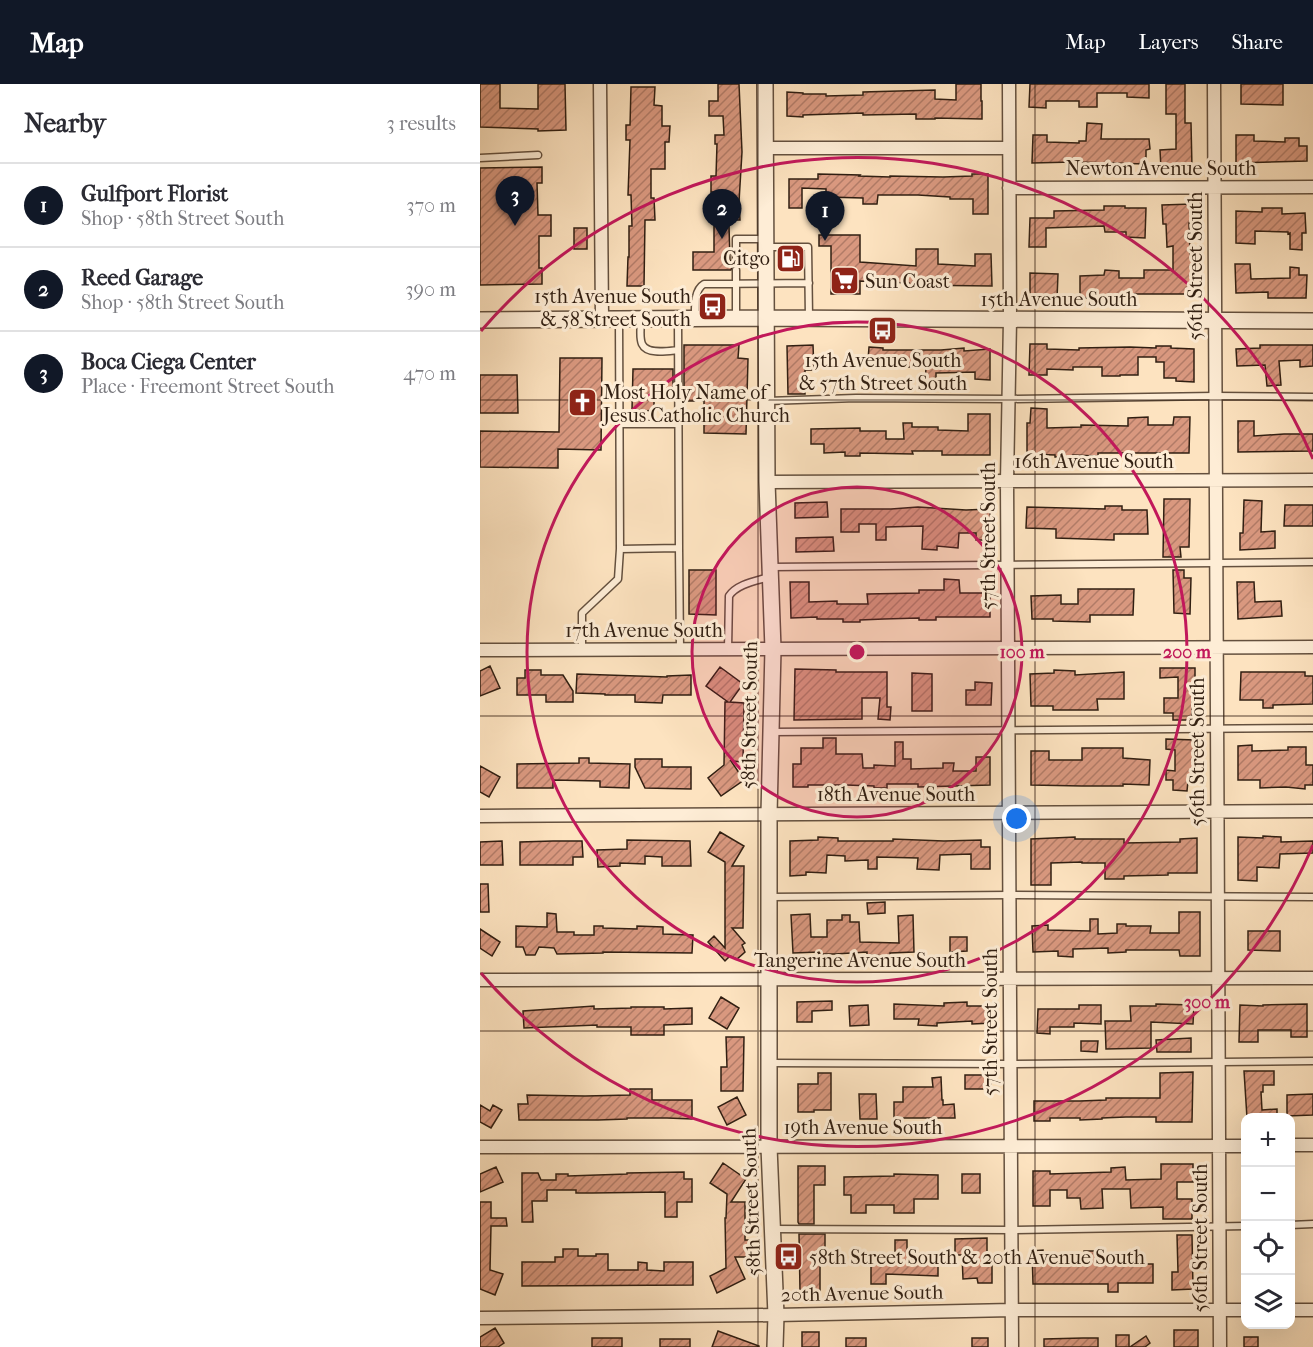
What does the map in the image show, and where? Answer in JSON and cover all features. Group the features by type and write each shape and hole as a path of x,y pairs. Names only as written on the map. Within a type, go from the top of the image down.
{"street":[{"path":"600,84 602,319"},
{"name":"58th Street South","path":"765,84 767,482 773,649 769,814 769,1147 776,1315 775,1347"},
{"name":"57th Street South","path":"1009,84 1010,320 1007,481 1012,1347"},
{"name":"56th Street South","path":"1214,84 1220,1347"},
{"path":"766,148 1009,148"},
{"name":"Newton Avenue South","path":"1009,188 1313,187"},
{"name":"15th Avenue South","path":"480,321 694,318 1313,321"},
{"name":"16th Avenue South","path":"767,482 1313,480"},
{"name":"17th Avenue South","path":"480,651 1313,647"},
{"name":"18th Avenue South","path":"480,816 1313,811"},
{"name":"Tangerine Avenue South","path":"480,980 1313,978"},
{"path":"1295,1146 1313,1145"},
{"name":"19th Avenue South","path":"480,1147 1241,1146"},
{"name":"20th Avenue South","path":"480,1318 1012,1310 1241,1310"},
{"path":"1295,1310 1313,1310"}],"lane":[{"path":"480,158 538,155"},
{"path":"736,260 736,239 808,247 809,318"},
{"path":"736,270 736,318"},
{"path":"694,318 698,291 704,284 809,284"},
{"path":"582,650 582,613 618,579 620,549 619,319"},
{"path":"641,319 642,345 656,351 678,350"},
{"path":"678,319 680,649"},
{"path":"767,401 856,398 1313,397"},
{"path":"620,424 678,424"},
{"path":"620,549 679,548"},
{"path":"728,649 729,596 739,587 770,572 1313,562"},
{"path":"771,732 1313,729"},
{"path":"769,897 1010,895 1313,897"},
{"path":"769,1063 1010,1064 1313,1061"},
{"path":"1295,1225 1313,1224"},
{"path":"772,1229 1011,1230 1241,1226"}],"building":[{"path":"480,84 500,84 500,108 538,109 538,84 565,84 566,130 538,131 538,129 480,127"},
{"path":"718,84 739,84 742,152 740,220 722,220 722,192 711,192 711,176 716,176 715,135 724,135 723,116 709,116 709,101 718,101"},
{"path":"956,84 981,84 982,119 916,119 916,114 863,115 863,113 787,116 787,92 826,94 826,96 863,95 863,92 935,90 935,99 956,100"},
{"path":"1030,84 1149,84 1149,98 1127,97 1127,93 1097,93 1097,107 1079,107 1079,101 1046,101 1046,108 1029,107"},
{"path":"1166,84 1185,84 1185,123 1191,123 1192,168 1161,169 1160,150 1176,149 1176,114 1166,114"},
{"path":"1241,84 1283,84 1283,105 1241,104"},
{"path":"631,87 655,87 654,105 662,106 662,126 670,126 669,142 665,142 665,169 651,169 651,198 654,198 655,220 645,220 644,286 627,286 629,226 632,226 631,195 628,195 630,140 626,140 626,125 630,125"},
{"path":"1087,123 1102,124 1101,139 1149,139 1150,149 1146,150 1146,164 1032,163 1033,135 1047,135 1047,142 1079,143 1079,141 1086,141"},
{"path":"1236,135 1254,135 1254,141 1285,142 1285,138 1299,138 1299,146 1307,146 1307,161 1236,163"},
{"path":"542,167 542,183 537,183 538,215 551,215 551,236 539,236 539,268 542,268 542,284 480,285 480,168"},
{"path":"818,174 943,177 988,174 988,214 973,214 973,199 878,195 877,204 863,204 863,198 826,197 826,189 802,188 802,208 789,208 789,179 818,179"},
{"path":"1192,204 1192,223 1189,223 1190,254 1195,254 1194,294 1119,294 1119,298 1080,298 1080,276 1104,275 1105,270 1119,271 1119,278 1144,278 1144,270 1173,270 1173,246 1167,247 1162,205"},
{"path":"1104,206 1146,208 1145,238 1126,237 1126,232 1105,232 1104,226 1046,228 1046,247 1029,247 1030,218 1054,218 1054,211 1104,210"},
{"path":"1262,208 1282,208 1282,214 1305,213 1306,233 1302,233 1302,250 1290,249 1290,233 1288,232 1255,231 1255,244 1236,243 1236,211 1262,212"},
{"path":"714,226 729,226 730,260 735,265 731,270 693,270 693,252 714,252"},
{"path":"574,228 587,228 587,249 574,249"},
{"path":"819,235 860,235 860,262 916,266 916,249 938,249 938,264 975,266 975,254 991,254 992,286 909,285 909,283 860,281 860,294 831,294 831,246 819,246"},
{"name":"Citgo","path":"786,254 796,254 796,270 786,270"},
{"path":"1235,264 1250,264 1251,279 1290,278 1290,267 1299,268 1299,275 1307,275 1306,298 1268,298 1268,292 1236,293"},
{"path":"1030,273 1058,274 1057,299 1030,298"},
{"path":"1030,344 1047,344 1047,349 1079,350 1079,348 1156,348 1156,346 1194,349 1194,382 1164,378 1164,362 1156,362 1156,357 1138,357 1138,375 1102,376 1102,367 1073,367 1073,370 1047,369 1047,375 1029,375"},
{"path":"684,345 739,345 738,358 748,359 746,434 704,433 704,401 684,401"},
{"path":"813,345 814,370 805,370 805,394 788,394 787,346"},
{"path":"1260,345 1313,345 1313,366 1300,367 1300,360 1279,361 1281,385 1267,386 1265,365 1237,366 1236,349 1260,348"},
{"path":"869,347 883,348 883,350 990,349 990,380 975,379 975,372 936,373 936,388 925,387 926,367 890,367 890,362 868,360"},
{"path":"560,358 602,358 601,450 558,449 558,468 480,467 480,431 559,432"},
{"path":"633,369 673,369 673,395 654,394 654,411 632,410"},
{"path":"480,375 517,375 518,413 480,413"},
{"path":"1031,408 1047,409 1047,428 1081,427 1081,425 1128,426 1128,418 1148,417 1148,425 1173,425 1174,417 1190,417 1189,453 1098,453 1098,456 1073,455 1073,457 1027,454 1027,423 1030,423"},
{"path":"968,414 990,414 990,455 942,455 942,451 912,451 913,454 860,453 860,456 845,456 845,452 824,453 824,444 811,444 811,429 860,428 860,431 886,431 886,439 904,439 903,423 912,423 912,427 938,427 938,430 968,431"},
{"path":"1238,421 1254,421 1254,436 1313,434 1313,451 1238,452"},
{"path":"1164,499 1190,499 1189,547 1180,547 1181,557 1163,557"},
{"path":"1244,500 1262,501 1261,532 1275,531 1275,548 1240,550"},
{"path":"827,502 828,517 795,518 795,503"},
{"path":"1285,505 1313,505 1313,526 1284,526"},
{"path":"1105,506 1122,506 1122,510 1147,510 1148,534 1114,534 1114,540 1056,538 1056,529 1026,528 1027,507 1105,509"},
{"path":"918,507 990,509 991,540 976,540 976,533 959,533 958,548 937,546 937,550 922,549 923,526 886,527 886,540 876,540 876,524 859,524 859,532 841,532 841,509"},
{"path":"833,537 834,551 796,552 796,538"},
{"path":"689,570 716,570 716,615 689,614"},
{"path":"1173,570 1184,570 1184,578 1191,578 1190,614 1174,613"},
{"path":"944,579 959,580 960,593 990,593 990,617 936,617 936,620 919,620 919,618 860,620 860,622 843,622 843,619 817,619 817,617 791,618 790,582 809,582 809,602 837,601 837,604 868,604 867,594 944,590"},
{"path":"1237,582 1254,582 1255,602 1281,601 1282,616 1238,619"},
{"path":"1078,589 1134,589 1133,615 1090,615 1090,622 1032,619 1031,596 1061,595 1061,604 1078,604"},
{"path":"490,666 500,688 480,696 480,671"},
{"path":"720,667 743,684 730,702 744,703 743,762 731,761 744,780 721,796 708,778 724,765 725,702 728,702 706,686"},
{"path":"1160,668 1195,668 1195,687 1192,687 1192,720 1173,720 1173,713 1164,713 1164,698 1178,698 1178,677 1160,678"},
{"path":"795,669 887,672 887,707 891,707 890,720 878,719 880,698 862,698 862,719 794,720"},
{"path":"525,670 541,670 541,675 563,675 573,691 573,702 546,702 546,695 517,695 517,678 525,678"},
{"path":"1054,670 1075,671 1075,675 1124,672 1124,699 1097,699 1098,710 1053,710 1053,706 1031,706 1030,674 1054,673"},
{"path":"1241,672 1305,672 1305,676 1313,676 1313,704 1273,705 1273,708 1263,708 1263,700 1240,700"},
{"path":"912,673 932,674 932,711 912,711"},
{"path":"577,674 667,677 691,675 691,695 663,695 662,703 635,702 635,695 576,693"},
{"path":"975,682 992,683 991,705 966,705 966,690 975,690"},
{"path":"823,738 836,738 836,754 862,754 863,768 874,768 874,765 895,766 895,742 903,742 903,759 911,759 911,769 943,768 943,763 954,763 953,771 976,771 976,757 990,757 990,785 918,787 918,784 887,784 887,788 846,785 793,787 793,764 801,764 801,748 823,748"},
{"path":"1166,739 1195,740 1195,781 1188,781 1187,791 1173,790 1173,780 1166,780 1166,770 1175,771 1175,750 1166,749"},
{"path":"1252,745 1252,751 1306,747 1306,765 1313,765 1313,785 1305,785 1305,789 1260,788 1260,780 1238,780 1238,746"},
{"path":"1082,748 1123,748 1123,758 1150,760 1149,785 1031,785 1031,751 1049,751 1049,760 1082,760"},
{"path":"579,758 589,758 589,763 630,764 629,788 600,787 600,781 553,780 553,788 517,788 517,764 579,763"},
{"path":"635,759 662,759 662,767 691,767 691,789 645,788 635,767"},
{"path":"480,766 500,777 489,797 480,792"},
{"path":"720,832 744,846 732,866 744,866 743,928 732,928 745,943 742,945 745,952 737,959 730,956 725,961 708,942 714,936 725,948 725,862 708,852"},
{"path":"1263,836 1281,837 1281,842 1313,841 1313,853 1280,854 1279,868 1257,867 1257,881 1238,880 1238,837 1263,838"},
{"path":"818,837 838,838 838,841 981,840 981,847 990,847 990,869 971,869 971,854 940,855 939,870 917,869 918,858 877,857 877,869 868,869 868,860 845,861 845,856 827,855 826,873 806,872 806,875 790,876 790,841 818,840"},
{"path":"1075,837 1075,839 1124,839 1124,843 1180,842 1180,839 1197,838 1197,873 1168,873 1168,875 1105,879 1105,863 1051,863 1051,885 1031,885 1031,839"},
{"path":"627,840 690,841 691,866 662,866 662,857 645,856 645,864 620,863 620,866 598,867 597,850 627,849"},
{"path":"502,841 503,865 480,865 480,842"},
{"path":"582,841 583,857 573,857 573,865 520,865 520,842"},
{"path":"480,884 488,884 489,912 480,912"},
{"path":"885,902 885,913 868,914 867,903"},
{"path":"1179,912 1200,912 1200,956 1180,956 1179,950 1126,950 1126,952 1108,953 1108,948 1073,949 1073,957 1058,956 1058,951 1033,952 1032,926 1048,925 1048,930 1090,931 1090,919 1098,919 1098,934 1117,933 1117,924 1151,926 1150,933 1179,933"},
{"path":"547,913 556,914 557,932 574,932 574,935 594,935 594,926 637,929 637,926 663,927 663,934 693,935 692,953 557,954 554,948 539,947 535,955 526,955 523,947 516,947 516,926 547,927"},
{"path":"810,914 811,937 827,937 827,920 842,920 842,915 850,915 850,922 859,922 860,942 899,943 898,916 913,915 914,952 890,953 890,956 867,955 867,952 793,953 791,915"},
{"path":"480,929 500,942 492,956 480,948"},
{"path":"1248,931 1280,931 1280,951 1248,950"},
{"path":"950,937 967,937 967,951 950,952"},
{"path":"721,997 739,1008 727,1029 709,1018"},
{"path":"832,1001 832,1010 812,1011 812,1022 797,1022 797,1002"},
{"path":"967,1002 967,1006 993,1006 993,1023 972,1024 972,1021 937,1023 937,1026 918,1025 919,1019 894,1019 894,1004 944,1006 944,1003"},
{"path":"1156,1004 1194,1005 1193,1024 1151,1022 1151,1048 1106,1049 1105,1021 1131,1021 1130,1006 1156,1006"},
{"path":"1307,1004 1307,1037 1291,1037 1291,1030 1258,1030 1258,1042 1239,1042 1240,1005"},
{"path":"868,1005 869,1025 850,1026 849,1006"},
{"path":"1079,1005 1101,1005 1101,1024 1074,1023 1074,1027 1050,1027 1050,1034 1037,1033 1038,1009 1079,1009"},
{"path":"594,1006 594,1009 692,1008 692,1024 664,1025 664,1035 631,1035 631,1027 597,1027 597,1025 524,1028 523,1011"},
{"path":"726,1037 744,1037 743,1091 721,1091 721,1067 727,1067"},
{"path":"1191,1038 1191,1052 1157,1052 1156,1040"},
{"path":"1081,1041 1098,1041 1097,1052 1081,1051"},
{"path":"1244,1071 1274,1071 1274,1085 1263,1085 1262,1110 1277,1109 1277,1113 1247,1113"},
{"path":"1193,1072 1192,1122 1156,1122 1156,1117 1080,1120 1080,1118 1050,1118 1050,1121 1034,1121 1034,1101 1160,1098 1160,1073"},
{"path":"818,1073 831,1073 831,1110 798,1112 798,1084 818,1084"},
{"path":"965,1075 991,1075 991,1089 965,1089"},
{"path":"941,1077 943,1105 954,1104 955,1118 894,1118 894,1102 903,1102 903,1087 933,1087 932,1078"},
{"path":"630,1089 652,1089 652,1100 692,1100 692,1119 519,1120 518,1104 528,1104 527,1095 630,1095"},
{"path":"859,1094 876,1094 877,1119 860,1119"},
{"path":"1313,1094 1313,1115 1295,1116 1295,1113 1287,1113 1287,1095"},
{"path":"737,1097 746,1115 727,1125 718,1107"},
{"path":"480,1105 490,1111 493,1105 502,1110 491,1128 480,1122"},
{"path":"723,1163 746,1179 731,1202 745,1202 745,1240 749,1240 749,1257 735,1257 745,1279 717,1293 710,1276 726,1268 727,1194 710,1183"},
{"path":"1161,1164 1193,1164 1193,1182 1177,1182 1177,1199 1192,1199 1192,1219 1163,1219 1163,1207 1131,1208 1130,1189 1102,1189 1103,1208 1081,1209 1080,1198 1067,1198 1067,1190 1050,1190 1050,1206 1033,1206 1033,1171 1050,1171 1050,1174 1111,1172 1111,1168 1125,1167 1126,1180 1161,1179"},
{"path":"798,1166 825,1166 825,1185 814,1185 814,1224 799,1224 798,1222"},
{"path":"496,1167 503,1182 480,1192 480,1174"},
{"path":"684,1172 684,1179 692,1179 692,1202 677,1202 677,1217 665,1217 665,1192 576,1193 576,1190 547,1190 547,1201 532,1201 533,1222 522,1222 522,1173 538,1173 541,1180 556,1180 556,1174 568,1174 568,1176"},
{"path":"894,1174 938,1175 938,1199 914,1199 914,1213 894,1213 894,1205 866,1205 866,1213 851,1213 851,1195 844,1195 844,1177 894,1176"},
{"path":"962,1174 980,1174 980,1193 962,1193"},
{"path":"480,1202 491,1202 491,1218 506,1218 507,1226 491,1226 490,1270 503,1274 495,1295 480,1289"},
{"path":"799,1234 825,1234 825,1252 820,1252 820,1291 800,1291"},
{"path":"1177,1235 1192,1235 1193,1289 1172,1290 1172,1272 1178,1272"},
{"path":"987,1238 987,1260 992,1260 992,1283 978,1283 977,1278 963,1279 962,1255 955,1255 955,1239"},
{"path":"895,1240 907,1240 907,1253 938,1253 938,1276 886,1274 886,1284 871,1284 871,1260 895,1260"},
{"path":"563,1249 578,1249 578,1256 608,1254 608,1270 638,1270 638,1262 647,1263 647,1270 664,1271 664,1262 693,1262 693,1285 522,1286 522,1262 555,1262 555,1257 563,1257"},
{"path":"1043,1250 1043,1259 1084,1260 1084,1251 1102,1251 1102,1256 1117,1256 1117,1264 1153,1264 1153,1283 1118,1283 1118,1292 1108,1292 1108,1284 1033,1284 1032,1251"},
{"path":"495,1328 504,1343 498,1347 480,1347 480,1337"},
{"path":"1174,1330 1198,1330 1198,1347 1174,1347"},
{"path":"718,1331 759,1346 759,1347 712,1347"},
{"path":"802,1332 819,1332 819,1347 802,1347"},
{"path":"1116,1335 1129,1335 1129,1347 1116,1347"},
{"path":"1146,1336 1150,1343 1145,1347 1130,1347"},
{"path":"1244,1337 1258,1337 1258,1347 1244,1347"},
{"path":"592,1338 622,1338 622,1347 592,1347"},
{"path":"846,1338 866,1338 866,1347 846,1347"},
{"path":"972,1338 988,1338 988,1347 972,1347"},
{"path":"1098,1338 1098,1347 1044,1347 1044,1339"},
{"path":"660,1339 690,1339 690,1347 660,1347"}],"place":[{"name":"Boca Ciega Center","path":"515,226"},
{"name":"Reed Garage","path":"722,239"},
{"name":"Gulfport Florist","path":"825,241"},
{"name":"Citgo","path":"791,258"},
{"name":"Sun Coast","path":"844,281"},
{"name":"15th Avenue South & 58 Street South","path":"712,307"},
{"name":"15th Avenue South & 57th Street South","path":"883,330"},
{"name":"Most Holy Name of Jesus Catholic Church","path":"582,403"},
{"name":"58th Street South & 20th Avenue South","path":"788,1257"}]}
